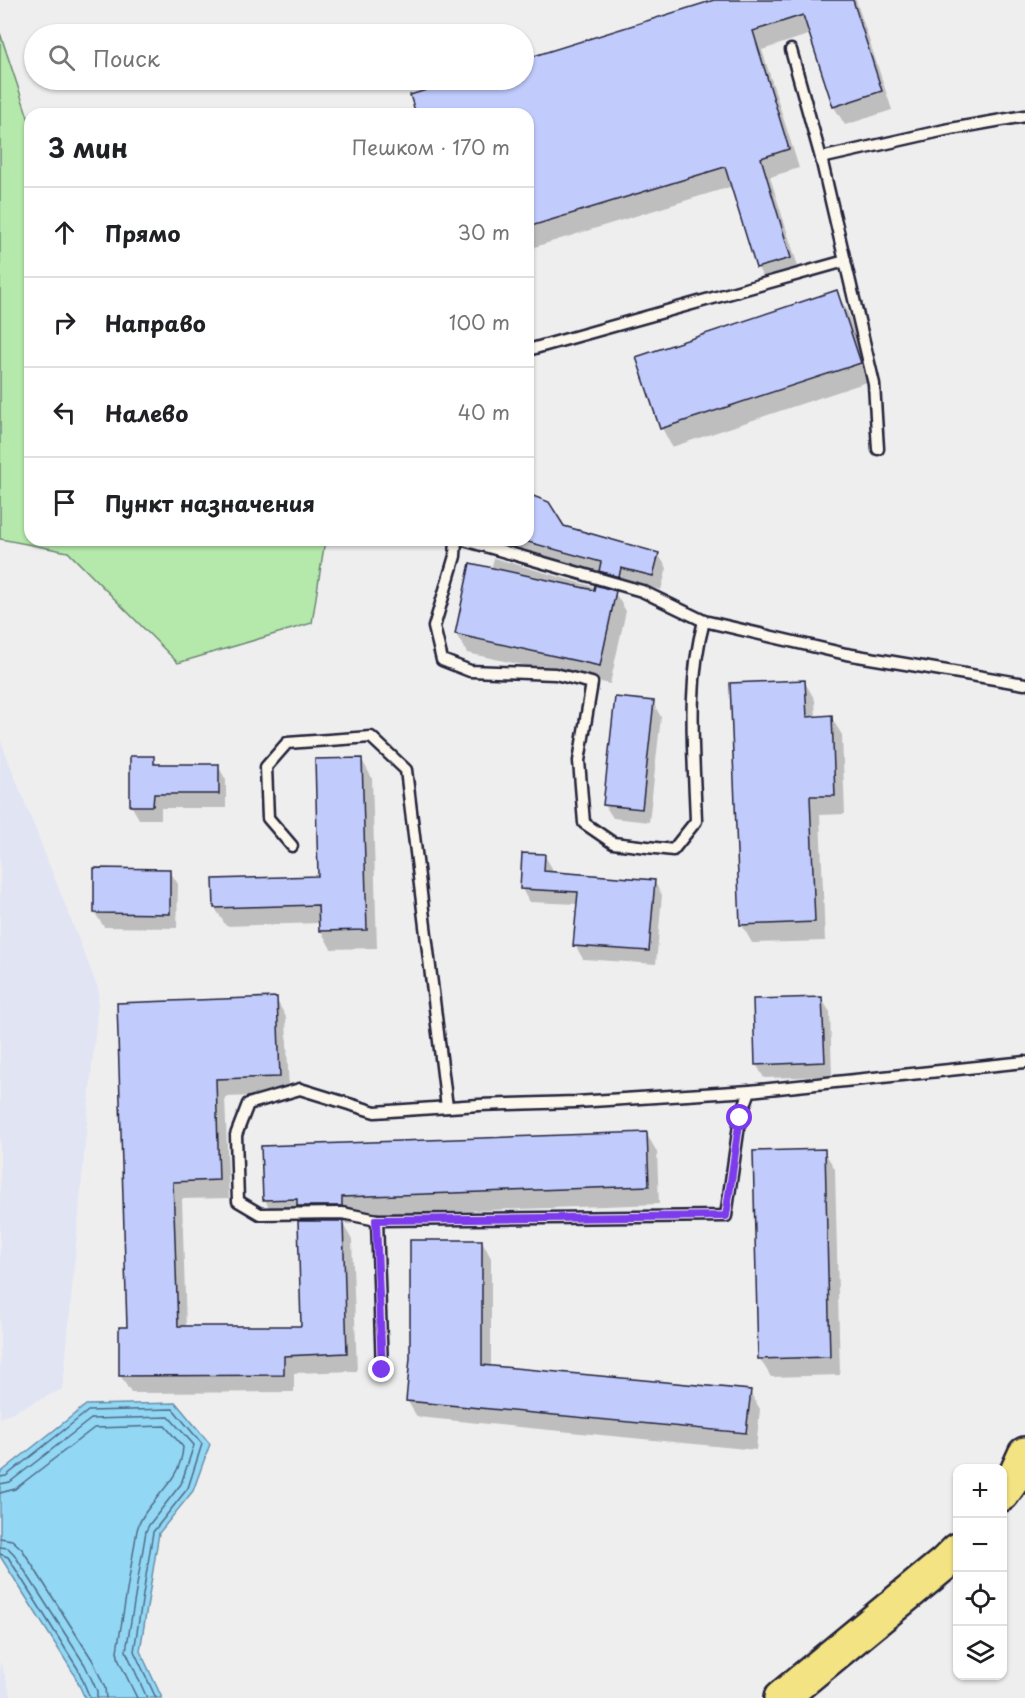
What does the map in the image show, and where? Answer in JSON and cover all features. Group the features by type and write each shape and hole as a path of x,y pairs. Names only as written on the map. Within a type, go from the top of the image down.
{"main road":[{"path":"1007,1488 1016,1476 1025,1454"},
{"path":"780,1698 953,1554"}],"lane":[{"path":"790,50 821,158 874,384 878,449"},
{"path":"821,158 945,130 1025,116"},
{"path":"534,348 845,261"},
{"path":"455,546 434,627 442,660 470,670 555,674 592,683 579,761 584,823 613,843 673,849 696,821 693,700 698,644 704,621"},
{"path":"485,546 642,591 704,621 846,654 1025,684"},
{"path":"292,846 268,818 267,767 287,743 371,737 406,770 447,1107"},
{"path":"750,1091 740,1118 726,1216 376,1220 342,1213 260,1214 238,1201 236,1135 248,1104 300,1089 375,1112 750,1091 1025,1062"},
{"path":"376,1220 382,1370"}],"shaded area":[{"path":"0,739 99,991 63,1389 0,1418"},
{"path":"0,1661 12,1698 0,1698"}],"green space":[{"path":"0,33 25,108 24,544 0,539"},
{"path":"37,546 324,546 312,623 178,663 68,552"}],"water":[{"path":"176,1403 210,1444 193,1491 159,1533 140,1651 162,1698 85,1698 73,1672 0,1556 0,1473 86,1405"}],"building":[{"path":"714,0 853,0 882,91 833,107 803,15 753,31 789,149 761,158 791,258 756,268 725,167 534,225 534,108 414,108 410,95 426,90 534,90 534,56"},
{"path":"837,290 861,363 660,429 636,357"},
{"path":"534,496 549,502 564,526 659,553 653,576 621,568 619,577 599,571 601,562 534,544"},
{"path":"470,563 594,590 595,585 616,591 600,666 455,634"},
{"path":"805,680 807,717 832,715 835,796 810,796 815,922 740,925 730,683"},
{"path":"615,697 654,701 642,809 603,805"},
{"path":"130,756 154,756 154,764 219,764 219,794 154,794 153,806 130,806"},
{"path":"362,758 367,930 319,931 318,905 214,908 213,879 318,876 315,759"},
{"path":"522,853 545,854 544,871 655,880 649,951 573,946 578,892 520,889"},
{"path":"94,868 170,869 170,914 94,913"},
{"path":"277,997 280,1077 216,1079 219,1180 173,1182 178,1326 301,1326 298,1221 343,1221 347,1353 284,1356 284,1375 119,1376 119,1327 127,1327 117,1003"},
{"path":"822,997 825,1062 755,1065 753,999"},
{"path":"647,1132 649,1186 342,1197 342,1206 297,1206 297,1199 263,1200 261,1146"},
{"path":"825,1149 830,1357 758,1359 753,1151"},
{"path":"410,1240 482,1240 482,1365 751,1390 746,1433 406,1401 410,1358"}],"route":[{"path":"382,1370 376,1220 726,1216 740,1118"}]}
